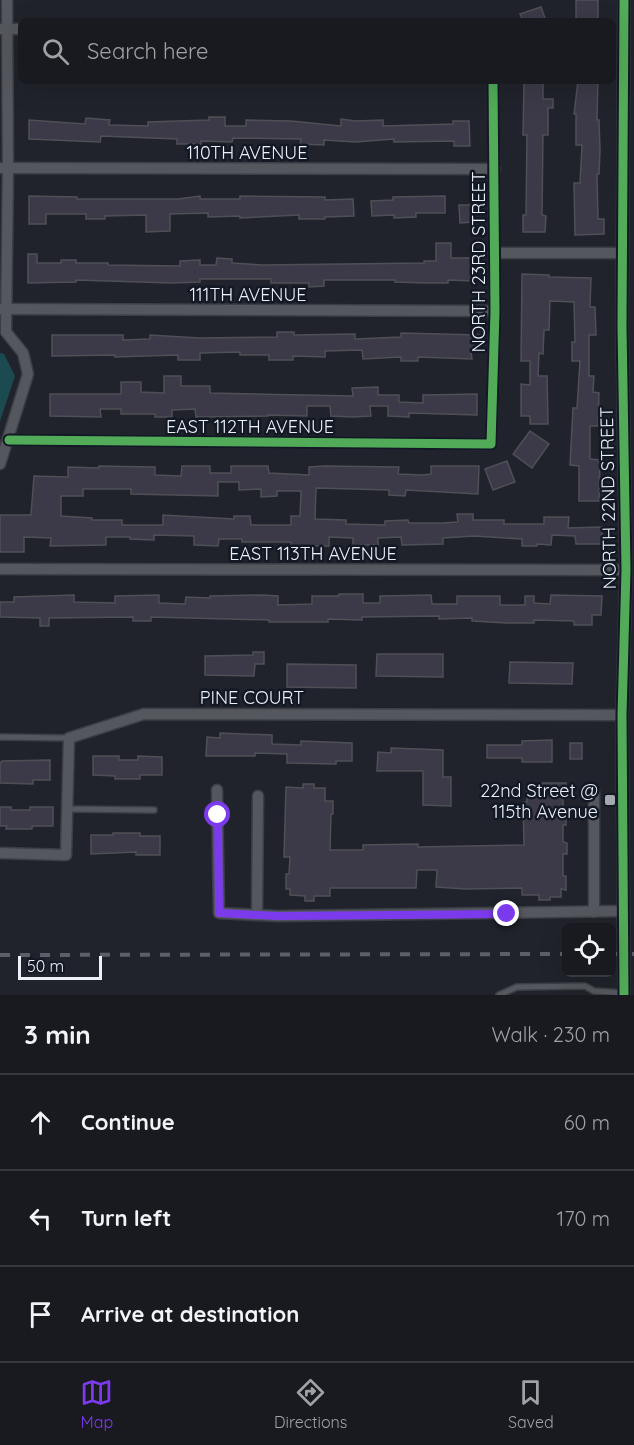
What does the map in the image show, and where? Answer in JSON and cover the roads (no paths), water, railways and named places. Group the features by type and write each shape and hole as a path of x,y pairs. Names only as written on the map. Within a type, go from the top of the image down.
{"street":[{"path":"0,464 28,374 23,352 3,331 4,29 7,0"},
{"name":"NORTH 22ND STREET","path":"624,0 622,253 628,326 622,715 629,854 624,911 627,992"},
{"name":"NORTH 23RD STREET","path":"491,444 495,311 493,84"},
{"name":"110TH AVENUE","path":"4,168 495,169"},
{"path":"494,253 622,253"},
{"name":"111TH AVENUE","path":"3,309 495,311"},
{"name":"EAST 112TH AVENUE","path":"9,440 491,444"},
{"name":"EAST 113TH AVENUE","path":"0,569 626,570"},
{"name":"PINE COURT","path":"69,738 144,714 622,715"},
{"path":"0,853 66,855 69,738"},
{"path":"217,790 219,913 278,916 624,911"},
{"path":"594,792 594,912"},
{"path":"257,915 258,796"}],"lane":[{"path":"0,737 69,738"},
{"path":"67,809 154,810"},
{"path":"500,995 517,987 585,986 594,991 627,992"}],"water":[{"path":"0,353 4,354 15,376 0,421"}],"railway":[{"path":"0,955 562,954"},
{"path":"616,954 634,954"}],"place":[{"name":"22nd Street @ 115th Avenue","path":"610,800"}]}
